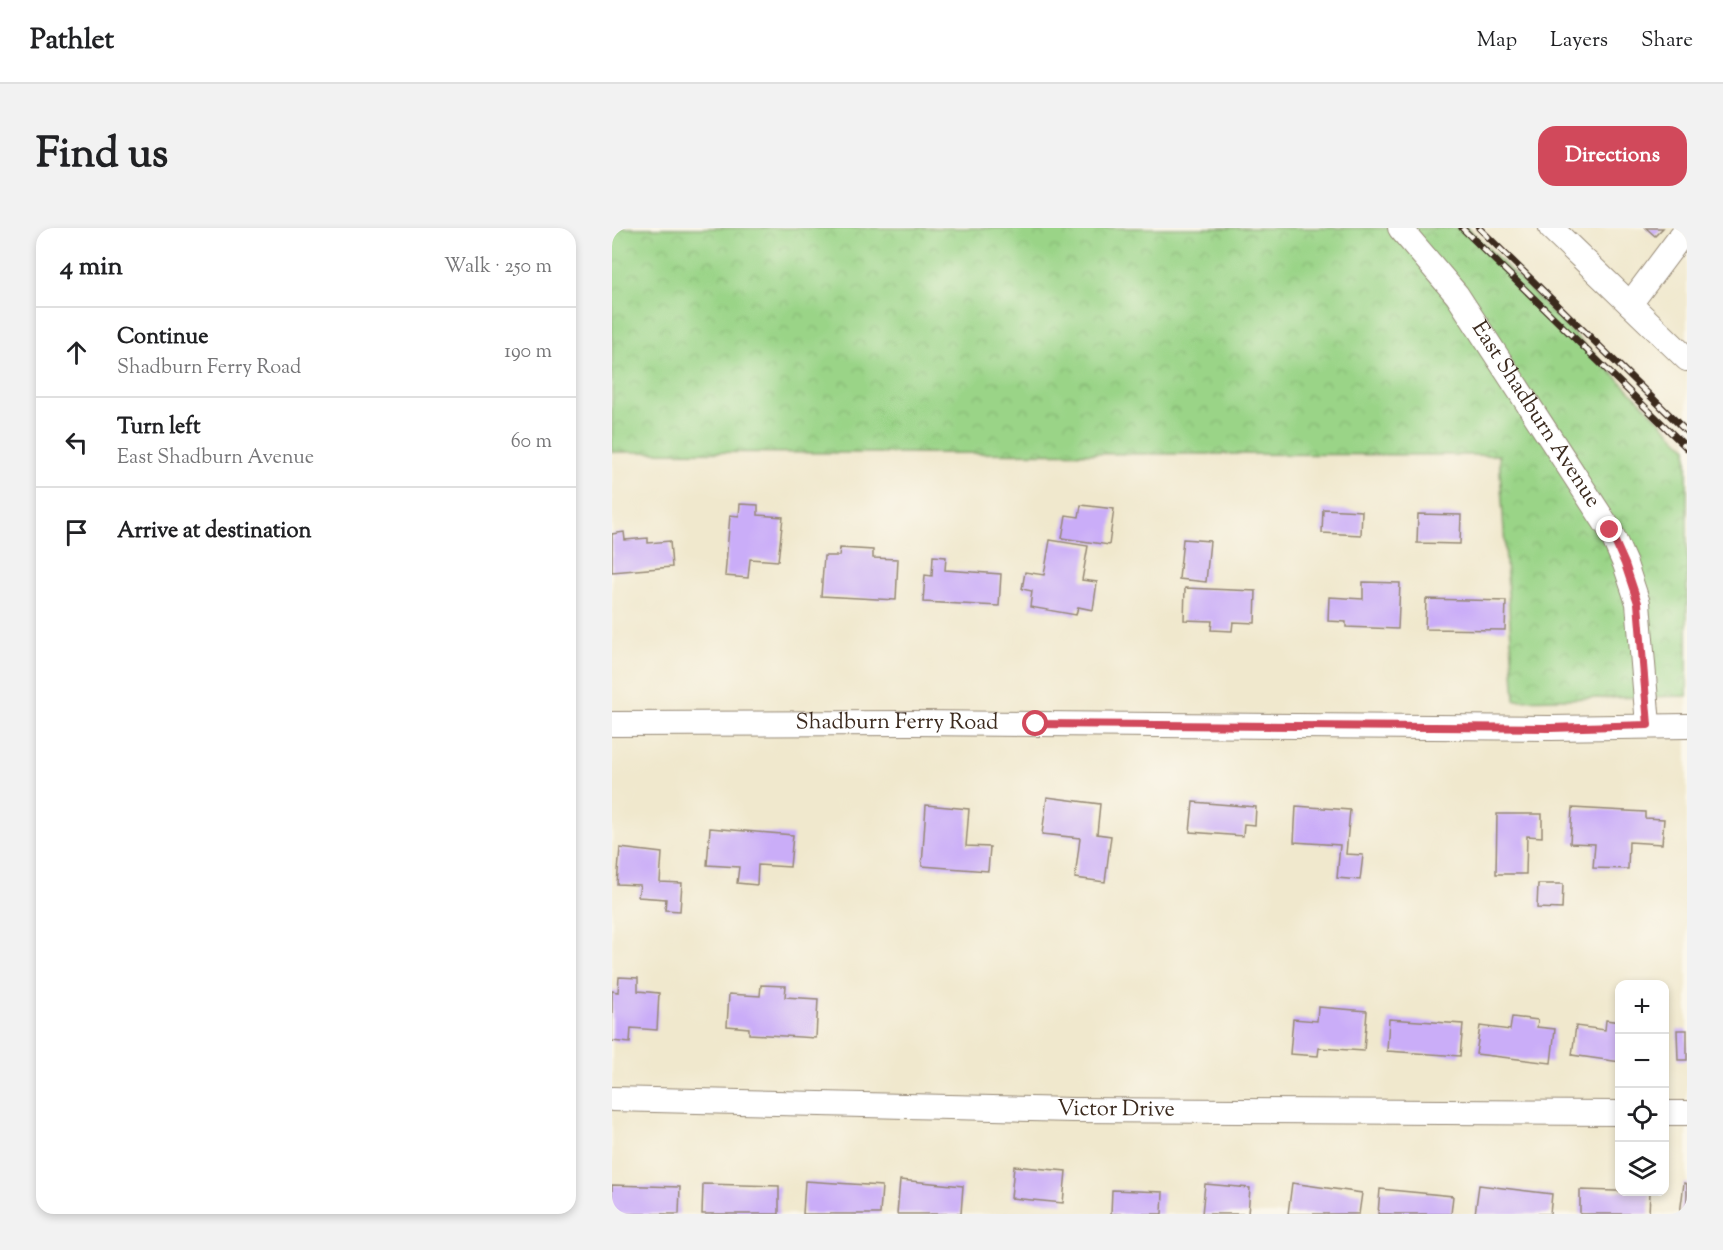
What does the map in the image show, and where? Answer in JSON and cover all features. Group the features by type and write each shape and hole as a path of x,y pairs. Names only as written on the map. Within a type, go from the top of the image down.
{"street":[{"name":"East Shadburn Avenue","path":"1400,228 1457,295 1610,530 1625,564 1638,603 1648,725"},
{"path":"1551,228 1687,359"},
{"path":"1630,304 1687,228"},
{"name":"Shadburn Ferry Road","path":"612,724 912,723 1550,728 1687,726"},
{"name":"Victor Drive","path":"612,1098 1073,1110 1615,1113"},
{"path":"1669,1113 1687,1113"}],"green space":[{"path":"612,228 1468,228 1687,448 1687,696 1515,700 1499,455 612,452"}],"building":[{"path":"1646,228 1663,228 1655,236"},
{"path":"740,504 758,505 758,515 783,517 778,561 750,559 748,578 725,576 730,515 739,516"},
{"path":"1081,505 1114,509 1109,545 1062,538 1066,515 1079,517"},
{"path":"1323,509 1362,511 1361,535 1322,533"},
{"path":"1418,514 1461,515 1460,544 1417,543"},
{"path":"624,532 625,540 648,538 648,543 670,541 672,567 612,572 612,534"},
{"path":"1183,539 1210,541 1206,582 1179,579"},
{"path":"1050,540 1088,546 1082,580 1097,582 1093,610 1078,607 1076,615 1030,607 1032,591 1022,589 1025,572 1044,575"},
{"path":"840,548 873,550 873,558 898,559 896,600 821,596 824,556 839,556"},
{"path":"933,556 946,557 945,570 1001,574 999,606 923,602 925,575 932,576"},
{"path":"1363,582 1400,583 1398,629 1346,627 1346,622 1328,621 1329,597 1363,599"},
{"path":"1185,588 1256,591 1255,623 1233,622 1232,631 1211,630 1212,621 1184,620"},
{"path":"1426,599 1506,601 1505,630 1425,629"},
{"path":"1047,797 1100,804 1097,834 1111,836 1105,882 1075,878 1080,838 1042,834"},
{"path":"1193,802 1256,807 1255,825 1244,824 1243,836 1190,832"},
{"path":"926,805 969,809 966,846 990,847 988,871 922,866"},
{"path":"1296,806 1350,810 1346,854 1363,855 1360,880 1337,878 1340,845 1294,842"},
{"path":"1572,808 1645,812 1645,818 1664,819 1662,844 1629,842 1628,869 1593,868 1595,844 1570,843"},
{"path":"1497,814 1542,814 1542,837 1527,836 1526,874 1496,874"},
{"path":"710,828 793,835 790,867 758,865 757,885 737,883 739,867 707,865"},
{"path":"620,848 662,853 660,882 682,883 680,911 665,910 666,899 638,897 640,885 617,884"},
{"path":"1538,884 1563,884 1562,909 1537,908"},
{"path":"619,977 638,978 638,991 659,993 657,1030 631,1028 630,1043 612,1041 612,991 618,992"},
{"path":"761,985 786,986 785,997 818,999 816,1038 749,1034 749,1028 727,1026 729,994 760,996"},
{"path":"1318,1007 1367,1011 1364,1051 1319,1048 1318,1056 1290,1054 1293,1019 1317,1021"},
{"path":"1512,1017 1538,1020 1537,1027 1555,1029 1551,1063 1476,1054 1480,1026 1510,1030"},
{"path":"1389,1019 1463,1024 1460,1056 1387,1051"},
{"path":"1606,1020 1615,1021 1615,1061 1572,1055 1576,1026 1605,1030"},
{"path":"1677,1030 1687,1030 1687,1060 1678,1060"},
{"path":"1014,1166 1066,1171 1063,1203 1011,1198"},
{"path":"900,1180 963,1186 961,1214 897,1214"},
{"path":"805,1181 882,1186 880,1214 803,1214"},
{"path":"1292,1183 1362,1193 1359,1214 1288,1214"},
{"path":"1684,1183 1687,1184 1687,1214 1680,1214"},
{"path":"703,1184 779,1186 779,1214 702,1214"},
{"path":"1205,1184 1250,1188 1248,1214 1202,1214"},
{"path":"612,1185 680,1187 679,1214 612,1214"},
{"path":"1479,1185 1552,1194 1550,1214 1475,1214"},
{"path":"1380,1189 1453,1196 1451,1214 1378,1214"},
{"path":"1112,1190 1163,1192 1162,1214 1111,1214"},
{"path":"1580,1190 1615,1191 1615,1196 1650,1196 1649,1214 1580,1214"}],"railway":[{"path":"1462,228 1687,448"},
{"path":"1479,228 1687,432"}],"route":[{"path":"1036,724 1550,728 1648,725 1638,603 1625,564 1610,530"}]}
